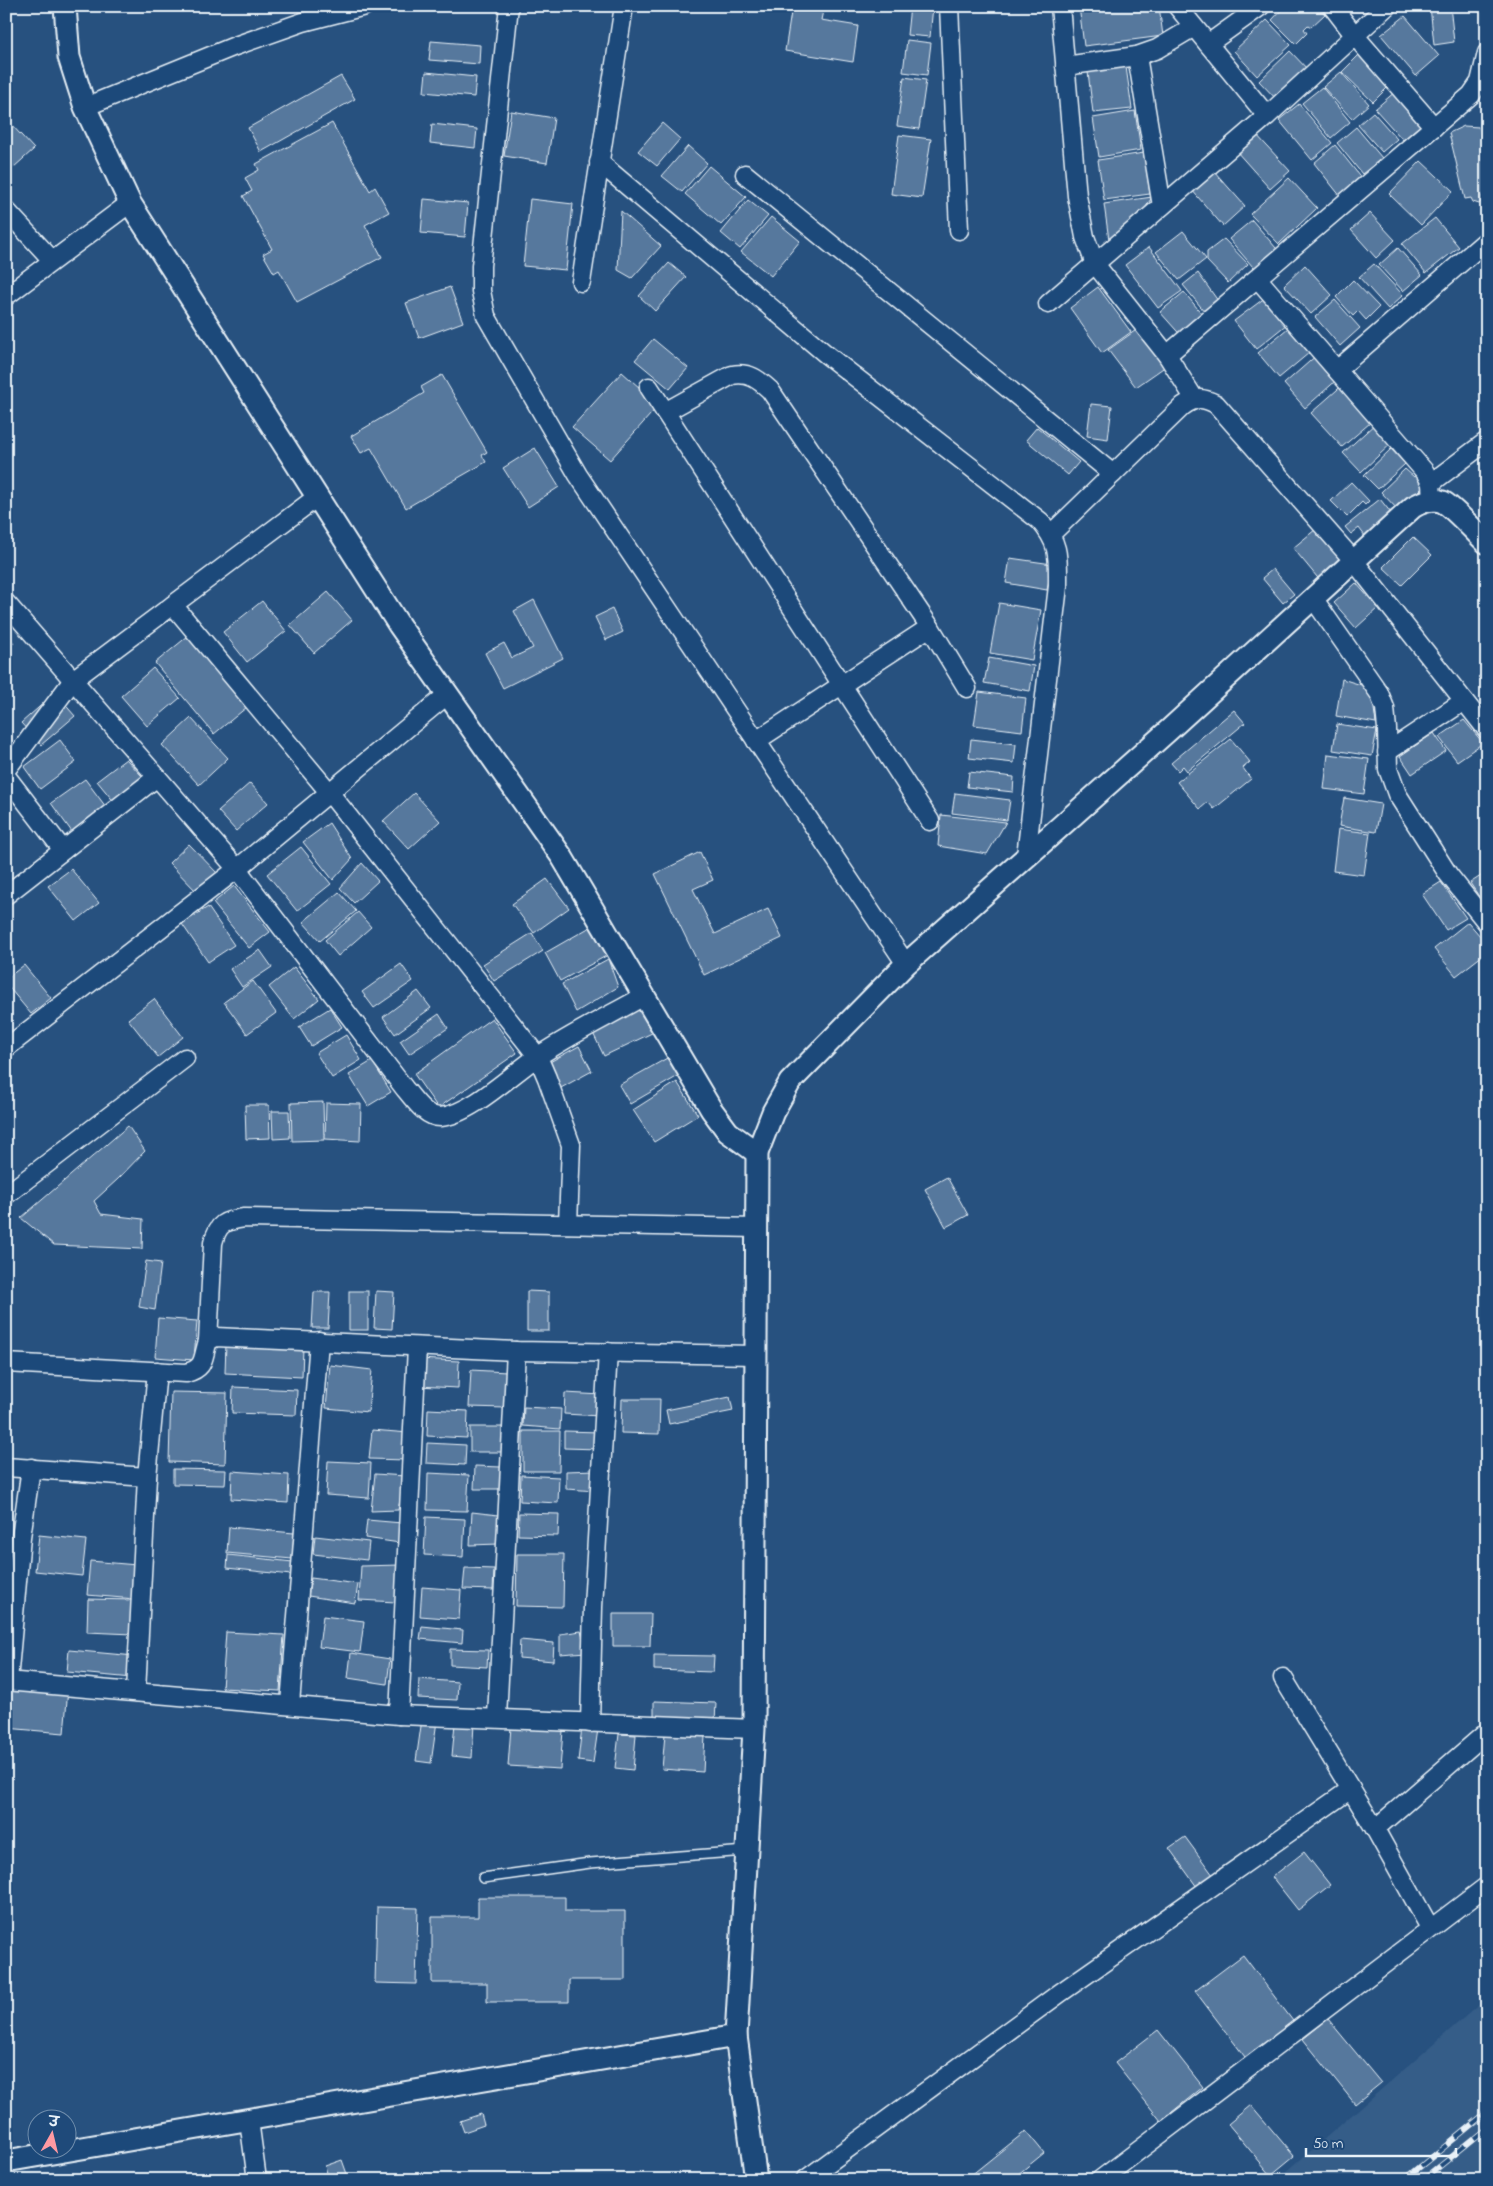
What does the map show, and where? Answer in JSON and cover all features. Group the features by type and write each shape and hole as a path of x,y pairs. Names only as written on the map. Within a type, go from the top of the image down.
{"street":[{"path":"65,6 69,56 85,107 130,204 399,625 562,857 711,1109 728,1132 758,1153"},
{"path":"85,107 235,46 294,25 365,6"},
{"path":"509,6 481,266 481,291 486,316 578,476 906,964"},
{"path":"581,282 624,6"},
{"path":"949,6 959,230"},
{"path":"1060,6 1077,196 1086,237 1095,264 1167,355 1194,398"},
{"path":"1176,6 1267,116"},
{"path":"1208,44 1261,6"},
{"path":"1332,6 1354,36 1434,127"},
{"path":"1048,304 1267,116 1387,6"},
{"path":"1065,66 1137,56 1157,49 1194,27"},
{"path":"1167,355 1471,95 1480,82 1487,53"},
{"path":"1137,56 1162,206"},
{"path":"600,162 827,355 1040,521 1051,534 1058,552 1058,586 1026,856"},
{"path":"745,174 1113,474"},
{"path":"6,296 52,260 130,204"},
{"path":"6,210 52,260"},
{"path":"1337,370 1487,240"},
{"path":"1258,279 1425,472 1432,492 1487,543"},
{"path":"665,412 732,375 743,373 756,377 770,390 930,627 967,688"},
{"path":"649,387 930,821"},
{"path":"1051,534 1183,406 1194,398 1204,398 1216,404 1354,561 1487,730"},
{"path":"756,2180 736,2036 754,1729 758,1153 773,1112 790,1082 906,964 1487,441"},
{"path":"6,770 73,680 317,497"},
{"path":"1314,598 1379,693 1385,708 1388,729 1388,769 1398,794 1448,874 1487,923"},
{"path":"6,603 237,869 405,1089 428,1114 438,1117 452,1115 478,1101 538,1056 644,996"},
{"path":"173,605 329,792 538,1056 571,1145 568,1224"},
{"path":"756,741 930,627"},
{"path":"6,1048 237,869 448,694"},
{"path":"1387,752 1464,701"},
{"path":"6,776 63,850"},
{"path":"6,895 157,777"},
{"path":"6,1195 185,1058"},
{"path":"6,1363 186,1373 198,1370 203,1363 208,1341 213,1243 216,1230 226,1221 244,1218 757,1228"},
{"path":"208,1341 216,1337 516,1351 756,1355"},
{"path":"290,1704 320,1342"},
{"path":"399,1715 417,1347"},
{"path":"497,1718 516,1351"},
{"path":"590,1722 593,1607 608,1352"},
{"path":"136,1692 147,1477 157,1371"},
{"path":"6,1467 147,1477"},
{"path":"31,1468 12,1562 7,1681 290,1704 399,1715 754,1729"},
{"path":"1283,1678 1375,1828 1430,1928"},
{"path":"1375,1828 1487,1732"},
{"path":"805,2180 1060,1992 1351,1789"},
{"path":"1100,2180 1487,1886"},
{"path":"6,2161 736,2036"},
{"path":"249,2120 257,2180"}],"lane":[{"path":"483,1878 590,1863 748,1851"}],"shaded area":[{"path":"1487,1999 1487,2180 1277,2180 1474,2009"}],"building":[{"path":"792,6 824,6 821,20 858,26 853,62 785,51"},
{"path":"910,6 933,6 930,37 907,35"},
{"path":"1079,6 1159,6 1163,36 1084,46"},
{"path":"1285,6 1316,6 1325,14 1311,27 1308,25 1304,29 1307,33 1296,44 1272,20"},
{"path":"1430,6 1450,6 1454,42 1434,45"},
{"path":"1405,16 1439,56 1416,76 1381,35"},
{"path":"1267,20 1291,45 1257,76 1234,51"},
{"path":"907,40 931,43 927,75 903,72"},
{"path":"431,41 480,45 479,64 429,60"},
{"path":"1290,51 1310,72 1279,102 1259,81"},
{"path":"1362,52 1393,82 1373,102 1342,72"},
{"path":"1126,67 1132,109 1093,113 1088,72"},
{"path":"426,72 476,77 474,97 424,92"},
{"path":"1341,72 1369,104 1352,119 1323,87"},
{"path":"341,76 355,99 261,152 248,128"},
{"path":"904,77 926,80 919,129 897,126"},
{"path":"1322,87 1350,122 1331,138 1302,103"},
{"path":"1396,91 1424,122 1403,140 1375,109"},
{"path":"1299,104 1332,143 1312,160 1279,120"},
{"path":"511,111 554,118 547,163 504,156"},
{"path":"1135,111 1141,150 1099,157 1093,118"},
{"path":"1373,112 1397,139 1382,152 1358,125"},
{"path":"9,122 34,149 13,168 6,161 6,125"},
{"path":"332,123 370,191 375,187 389,212 365,225 382,257 297,302 279,270 274,273 263,254 272,249 243,196 252,191 245,178 259,170 256,164"},
{"path":"662,123 680,139 657,166 638,151"},
{"path":"432,124 477,129 475,148 430,143"},
{"path":"1464,126 1479,127 1485,159 1487,193 1482,196 1482,201 1479,204 1473,202 1471,198 1465,199 1449,133"},
{"path":"1356,127 1382,158 1362,174 1337,143"},
{"path":"1255,133 1290,171 1270,189 1236,151"},
{"path":"899,135 931,139 922,198 891,194"},
{"path":"1335,145 1363,180 1341,197 1314,163"},
{"path":"688,146 707,163 682,192 662,176"},
{"path":"1144,153 1150,194 1104,200 1098,160"},
{"path":"1421,161 1453,191 1421,225 1389,194"},
{"path":"709,166 746,197 721,225 685,194"},
{"path":"1213,170 1245,206 1223,226 1191,189"},
{"path":"1289,178 1317,208 1279,244 1250,214"},
{"path":"1152,197 1140,217 1109,240 1104,204"},
{"path":"424,199 468,203 465,237 421,233"},
{"path":"530,199 573,204 566,270 523,266"},
{"path":"748,200 768,216 740,249 721,233"},
{"path":"621,211 661,246 632,278 618,270"},
{"path":"1370,213 1395,240 1376,258 1351,230"},
{"path":"771,217 800,241 771,276 741,252"},
{"path":"1435,218 1459,247 1426,273 1402,244"},
{"path":"1252,220 1282,255 1259,274 1229,239"},
{"path":"1183,231 1206,259 1179,280 1156,252"},
{"path":"1224,239 1248,264 1228,283 1207,261 1207,252"},
{"path":"1149,247 1182,291 1158,308 1125,265"},
{"path":"1398,248 1422,275 1403,291 1379,265"},
{"path":"669,263 686,277 655,311 639,296"},
{"path":"1374,264 1403,295 1388,309 1359,277"},
{"path":"1305,265 1332,295 1311,314 1284,285"},
{"path":"1198,273 1221,305 1209,317 1183,285"},
{"path":"1353,280 1379,307 1366,320 1358,311 1353,316 1336,297"},
{"path":"450,287 463,322 419,338 406,303"},
{"path":"1098,287 1131,332 1102,353 1070,308"},
{"path":"1184,292 1207,320 1184,339 1160,312"},
{"path":"1266,297 1287,324 1256,349 1234,321"},
{"path":"1335,300 1360,328 1340,346 1315,317"},
{"path":"1139,328 1166,366 1136,387 1108,350"},
{"path":"1288,328 1309,353 1279,378 1258,353"},
{"path":"653,339 688,368 670,389 635,360"},
{"path":"1318,354 1339,378 1305,408 1284,384"},
{"path":"622,372 659,405 610,460 572,427"},
{"path":"442,375 487,452 482,455 486,462 406,508 371,448 361,453 351,436 424,393 421,387"},
{"path":"1346,382 1377,417 1342,447 1311,413"},
{"path":"1091,404 1112,406 1108,439 1087,436"},
{"path":"1377,422 1395,440 1361,472 1343,453"},
{"path":"1037,427 1079,462 1068,475 1026,440"},
{"path":"535,448 559,487 528,507 503,468"},
{"path":"1391,449 1405,464 1378,489 1364,475"},
{"path":"1405,469 1414,477 1416,474 1426,484 1399,511 1381,492"},
{"path":"1351,482 1369,501 1365,505 1362,502 1347,517 1331,501"},
{"path":"1380,499 1395,518 1368,540 1359,528 1351,534 1345,527"},
{"path":"1316,529 1344,564 1322,583 1293,548"},
{"path":"1413,537 1432,555 1402,585 1383,567"},
{"path":"1010,558 1052,564 1047,590 1006,583"},
{"path":"1273,569 1294,594 1283,603 1262,578"},
{"path":"1356,583 1378,608 1356,628 1334,603"},
{"path":"328,592 352,620 314,653 290,625"},
{"path":"534,600 563,658 503,688 485,653 504,643 512,658 533,648 514,611"},
{"path":"262,601 286,631 247,662 223,632"},
{"path":"999,603 1041,610 1032,660 990,653"},
{"path":"612,609 623,632 606,640 595,617"},
{"path":"6,633 14,643 6,650"},
{"path":"188,636 247,707 214,734 155,663"},
{"path":"989,658 1034,666 1030,691 984,683"},
{"path":"153,668 180,698 147,726 121,696"},
{"path":"1487,670 1487,687 1478,677"},
{"path":"1342,679 1371,688 1376,723 1336,716"},
{"path":"979,692 1026,698 1022,731 974,725"},
{"path":"55,693 75,716 41,745 21,723"},
{"path":"1234,710 1245,723 1187,771 1183,766 1178,771 1171,763"},
{"path":"191,718 228,758 199,785 162,745"},
{"path":"1464,720 1483,743 1457,761 1439,737"},
{"path":"1337,724 1377,730 1372,756 1333,750"},
{"path":"1434,733 1446,751 1412,774 1400,756"},
{"path":"971,739 1016,744 1014,763 969,758"},
{"path":"1231,739 1250,762 1243,768 1251,779 1214,809 1208,802 1200,809 1177,782"},
{"path":"60,740 76,762 40,789 24,767"},
{"path":"1328,754 1369,759 1364,794 1324,789"},
{"path":"126,759 143,777 115,803 97,781"},
{"path":"969,772 1014,777 1013,792 967,787"},
{"path":"85,779 106,807 72,832 51,803"},
{"path":"250,783 268,803 236,831 218,811"},
{"path":"414,793 440,821 409,849 383,821"},
{"path":"955,793 1010,800 1007,820 952,813"},
{"path":"1344,798 1381,804 1376,832 1339,826"},
{"path":"941,815 1006,822 987,854 938,846"},
{"path":"329,823 352,859 333,880 303,842"},
{"path":"1338,829 1370,833 1364,875 1333,871"},
{"path":"189,844 219,875 199,894 169,863"},
{"path":"301,847 331,884 297,911 267,874"},
{"path":"700,852 713,880 693,889 715,934 768,909 782,938 704,975 655,874"},
{"path":"362,863 378,881 354,903 340,888"},
{"path":"71,869 99,903 76,921 48,886"},
{"path":"1487,872 1487,893 1480,898 1470,883"},
{"path":"547,879 569,908 534,933 512,904"},
{"path":"1441,882 1466,918 1446,930 1422,894"},
{"path":"234,886 270,932 249,948 213,903"},
{"path":"339,892 356,911 320,941 303,922"},
{"path":"208,907 234,945 208,962 182,924"},
{"path":"358,912 371,927 338,956 325,940"},
{"path":"1468,922 1487,944 1487,952 1456,976 1434,949"},
{"path":"592,926 608,955 560,981 545,953"},
{"path":"532,933 543,951 494,981 483,964"},
{"path":"260,950 272,967 242,987 230,969"},
{"path":"608,959 618,987 576,1012 562,984"},
{"path":"401,964 413,981 374,1008 362,992"},
{"path":"24,965 51,998 31,1014 6,984 6,979"},
{"path":"294,967 319,999 294,1019 269,987"},
{"path":"253,981 276,1013 247,1034 224,1002"},
{"path":"418,991 431,1008 395,1034 383,1017"},
{"path":"154,999 183,1037 158,1057 128,1019"},
{"path":"641,1007 654,1032 604,1056 592,1031"},
{"path":"330,1008 342,1027 311,1046 299,1027"},
{"path":"439,1014 448,1028 409,1054 400,1041"},
{"path":"492,1018 517,1053 438,1108 414,1074"},
{"path":"346,1035 361,1060 332,1078 316,1053"},
{"path":"579,1046 592,1071 559,1089 546,1064"},
{"path":"669,1057 680,1075 630,1104 619,1085"},
{"path":"372,1061 391,1092 368,1106 349,1075"},
{"path":"677,1082 698,1115 654,1142 633,1110"},
{"path":"323,1102 324,1140 292,1141 291,1103"},
{"path":"326,1103 361,1104 360,1141 325,1139"},
{"path":"245,1105 269,1105 270,1138 246,1139"},
{"path":"272,1111 289,1111 290,1138 273,1139"},
{"path":"128,1126 145,1151 94,1201 101,1214 143,1219 142,1249 54,1245 21,1218"},
{"path":"947,1177 968,1215 946,1227 925,1189"},
{"path":"146,1261 161,1263 155,1310 139,1307"},
{"path":"349,1291 368,1291 368,1330 349,1330"},
{"path":"376,1291 394,1292 392,1329 374,1328"},
{"path":"527,1291 549,1292 549,1331 527,1331"},
{"path":"314,1292 330,1292 328,1328 312,1328"},
{"path":"158,1318 197,1321 194,1360 155,1357"},
{"path":"226,1343 303,1347 302,1377 225,1373"},
{"path":"418,1359 459,1361 458,1388 417,1386"},
{"path":"330,1365 372,1370 368,1412 326,1408"},
{"path":"471,1370 507,1372 506,1408 469,1407"},
{"path":"233,1387 297,1390 296,1415 232,1413"},
{"path":"171,1392 227,1393 225,1464 169,1462"},
{"path":"565,1393 602,1395 600,1416 564,1414"},
{"path":"730,1397 733,1411 669,1424 666,1410"},
{"path":"622,1399 660,1399 659,1434 621,1433"},
{"path":"524,1407 561,1409 560,1429 523,1426"},
{"path":"428,1409 468,1411 467,1438 427,1436"},
{"path":"470,1427 507,1427 507,1452 470,1452"},
{"path":"372,1430 409,1433 407,1460 369,1459"},
{"path":"523,1431 560,1431 559,1471 523,1471"},
{"path":"564,1431 600,1432 599,1449 564,1448"},
{"path":"427,1443 466,1445 465,1465 426,1463"},
{"path":"328,1461 371,1463 369,1498 326,1495"},
{"path":"475,1466 501,1467 504,1489 474,1489"},
{"path":"173,1469 226,1470 225,1485 173,1484"},
{"path":"595,1470 597,1491 566,1489 566,1471"},
{"path":"232,1471 289,1475 288,1503 231,1499"},
{"path":"428,1473 469,1475 467,1511 427,1510"},
{"path":"375,1474 405,1476 398,1510 371,1511"},
{"path":"521,1475 559,1477 558,1503 520,1501"},
{"path":"472,1512 498,1515 499,1544 470,1545"},
{"path":"519,1513 559,1514 558,1536 518,1535"},
{"path":"426,1517 465,1519 463,1557 424,1555"},
{"path":"367,1520 402,1523 400,1543 365,1538"},
{"path":"229,1527 294,1533 292,1559 227,1553"},
{"path":"39,1535 86,1540 82,1576 35,1571"},
{"path":"315,1536 369,1542 367,1560 313,1554"},
{"path":"517,1554 564,1554 563,1607 516,1606"},
{"path":"228,1555 293,1562 291,1575 227,1568"},
{"path":"90,1561 137,1565 135,1599 87,1595"},
{"path":"400,1565 396,1602 359,1600 361,1566"},
{"path":"465,1568 494,1569 493,1590 463,1589"},
{"path":"311,1578 358,1584 355,1603 308,1596"},
{"path":"422,1587 461,1590 459,1619 420,1616"},
{"path":"88,1599 134,1600 133,1634 87,1632"},
{"path":"613,1614 651,1614 650,1646 613,1646"},
{"path":"323,1616 364,1621 360,1652 319,1647"},
{"path":"422,1626 463,1630 462,1643 420,1639"},
{"path":"581,1631 586,1652 560,1654 560,1634"},
{"path":"226,1632 284,1635 280,1691 222,1688"},
{"path":"520,1640 554,1643 553,1661 519,1658"},
{"path":"450,1649 488,1650 487,1667 450,1665"},
{"path":"69,1650 135,1656 133,1678 67,1672"},
{"path":"351,1653 390,1659 387,1684 348,1678"},
{"path":"654,1655 714,1656 713,1672 654,1670"},
{"path":"419,1679 458,1682 457,1700 418,1698"},
{"path":"6,1683 68,1689 64,1733 6,1728"},
{"path":"654,1701 716,1703 715,1721 654,1719"},
{"path":"422,1719 437,1721 431,1763 416,1761"},
{"path":"455,1723 474,1724 472,1758 452,1756"},
{"path":"511,1727 563,1731 560,1769 508,1766"},
{"path":"582,1727 598,1729 593,1763 578,1761"},
{"path":"619,1734 636,1735 633,1770 615,1768"},
{"path":"665,1734 705,1736 703,1772 662,1769"},
{"path":"1185,1837 1213,1875 1197,1887 1169,1848"},
{"path":"1304,1852 1330,1885 1298,1910 1272,1877"},
{"path":"478,1897 565,1897 565,1911 625,1911 625,1980 569,1980 569,2002 487,2002 487,1983 432,1983 432,1917 478,1917"},
{"path":"377,1907 418,1908 416,1984 375,1983"},
{"path":"1243,1955 1296,2025 1248,2061 1195,1991"},
{"path":"1328,2019 1381,2083 1355,2104 1303,2039"},
{"path":"1158,2030 1203,2087 1161,2121 1115,2063"},
{"path":"1251,2105 1294,2156 1271,2175 1228,2124"},
{"path":"481,2114 484,2125 464,2132 460,2121"},
{"path":"1026,2131 1044,2153 1011,2180 965,2180"},
{"path":"342,2160 347,2174 329,2180 325,2166"}],"railway":[{"path":"1404,2180 1487,2112"},
{"path":"1423,2180 1487,2128"}]}
